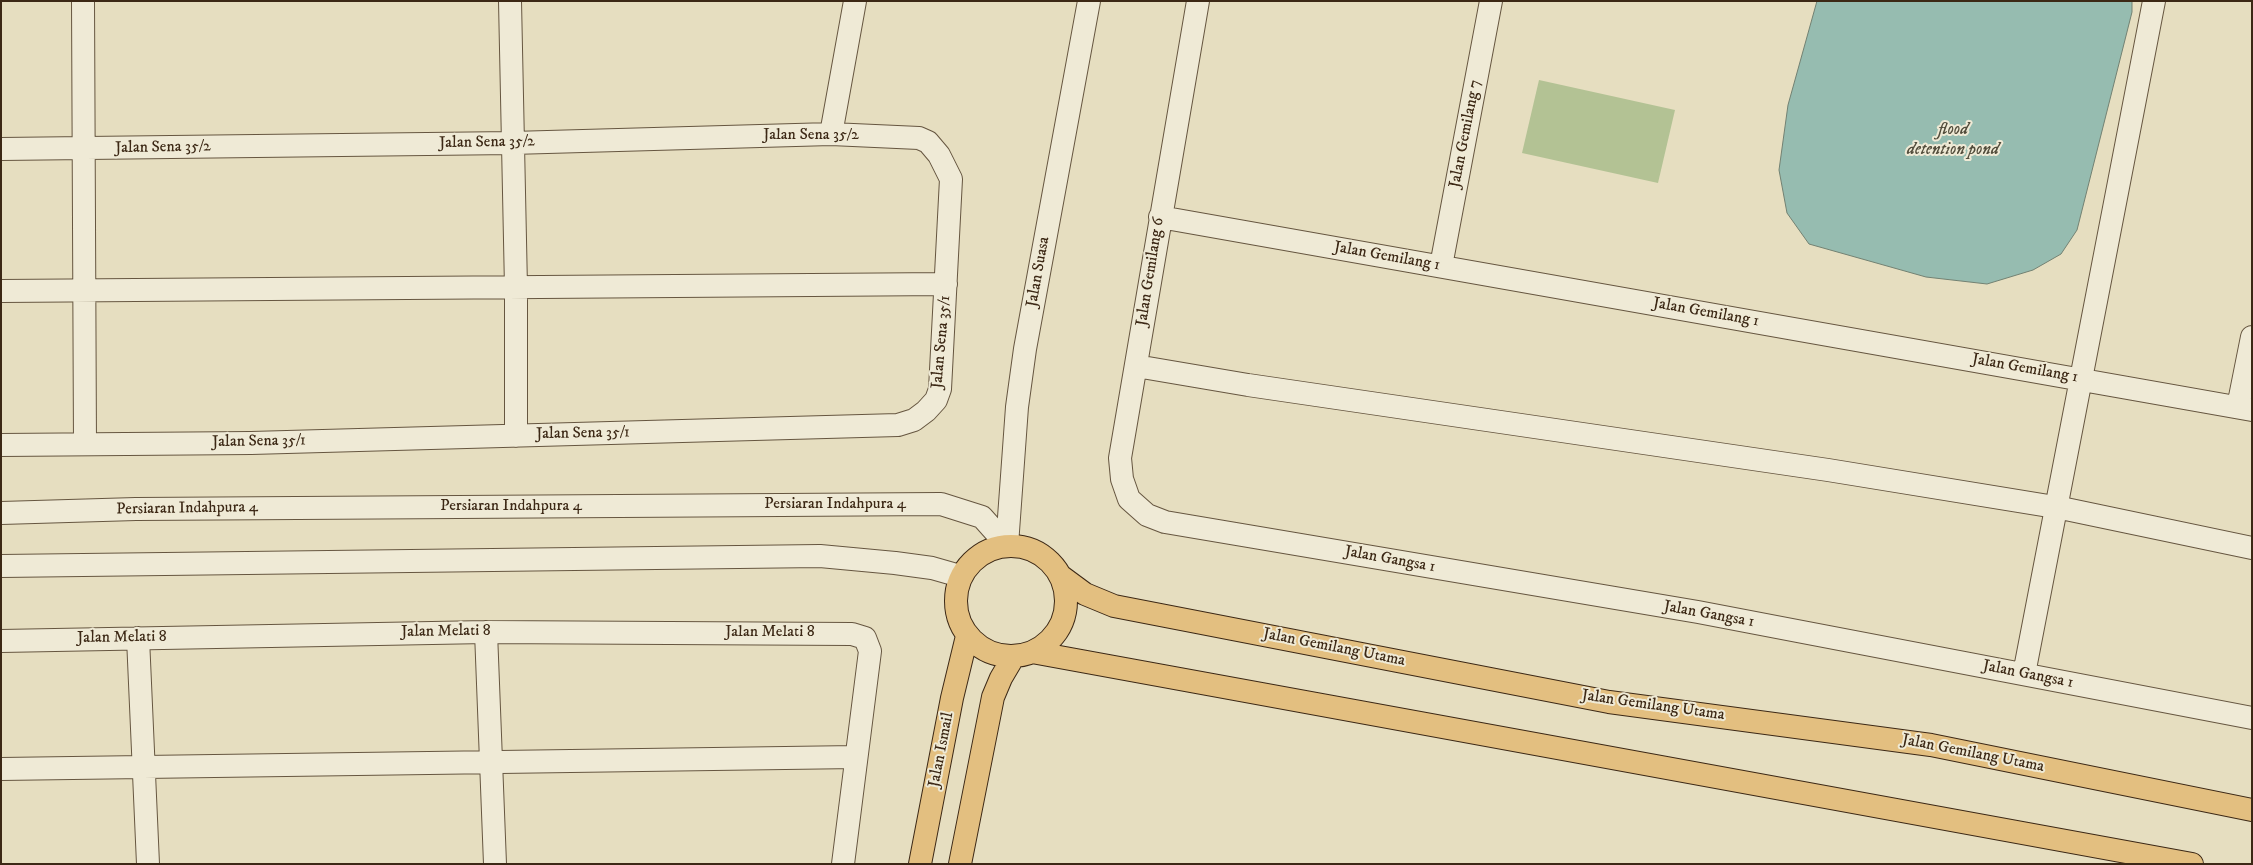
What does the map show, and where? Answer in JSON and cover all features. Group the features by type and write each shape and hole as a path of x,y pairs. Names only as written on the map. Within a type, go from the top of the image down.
{"main road":[{"path":"960,864 993,697 1001,678 1023,654 1054,635 1066,610 1066,594 1062,577 1052,563 1039,552 1024,546 1006,545 981,553 960,576 955,592 955,607 959,622 967,636 980,648 997,655 1023,654 2192,864"},
{"name":"Jalan Gemilang Utama","path":"1062,577 1085,594 1114,606 1609,702 1931,744 2250,808"},
{"name":"Jalan Ismail","path":"920,864 952,698 967,636"}],"street":[{"path":"83,1 85,149 85,444"},
{"path":"510,1 516,288 516,436"},
{"path":"832,134 855,1"},
{"name":"Jalan Suasa","path":"1006,545 1018,407 1025,349 1089,1"},
{"name":"Jalan Gemilang 6","path":"1165,522 1147,514 1129,498 1122,479 1120,458 1198,1"},
{"name":"Jalan Gemilang 7","path":"1441,266 1491,1"},
{"path":"2024,674 2154,1"},
{"name":"Jalan Sena 35/2","path":"1,149 512,143 832,134 919,138 928,142 939,155 950,180"},
{"name":"Jalan Sena 35/1","path":"1,445 251,443 898,425 914,420 936,400 940,388 950,180"},
{"name":"Jalan Gemilang 1","path":"1160,217 2245,409"},
{"path":"1,291 946,284"},
{"path":"2245,409 2252,337"},
{"path":"1136,366 1255,386 1828,470 2056,507 2252,548"},
{"name":"Persiaran Indahpura 4","path":"1,513 136,509 941,504 982,517 1006,545"},
{"name":"Jalan Gangsa 1","path":"1165,522 1698,612 2252,718"},
{"path":"1,566 820,556 917,566 960,576"},
{"path":"486,632 495,864"},
{"name":"Jalan Melati 8","path":"1,642 486,632 852,634 865,638 870,651 856,757"},
{"path":"138,638 148,864"},
{"path":"1,769 856,757 843,864"}],"green space":[{"path":"1539,80 1675,110 1658,183 1522,153"}],"water":[{"name":"flood detention pond","path":"1817,1 2132,1 2132,12 2077,230 2061,254 2033,270 1987,284 1926,277 1809,244 1787,213 1779,170 1788,105"}]}
